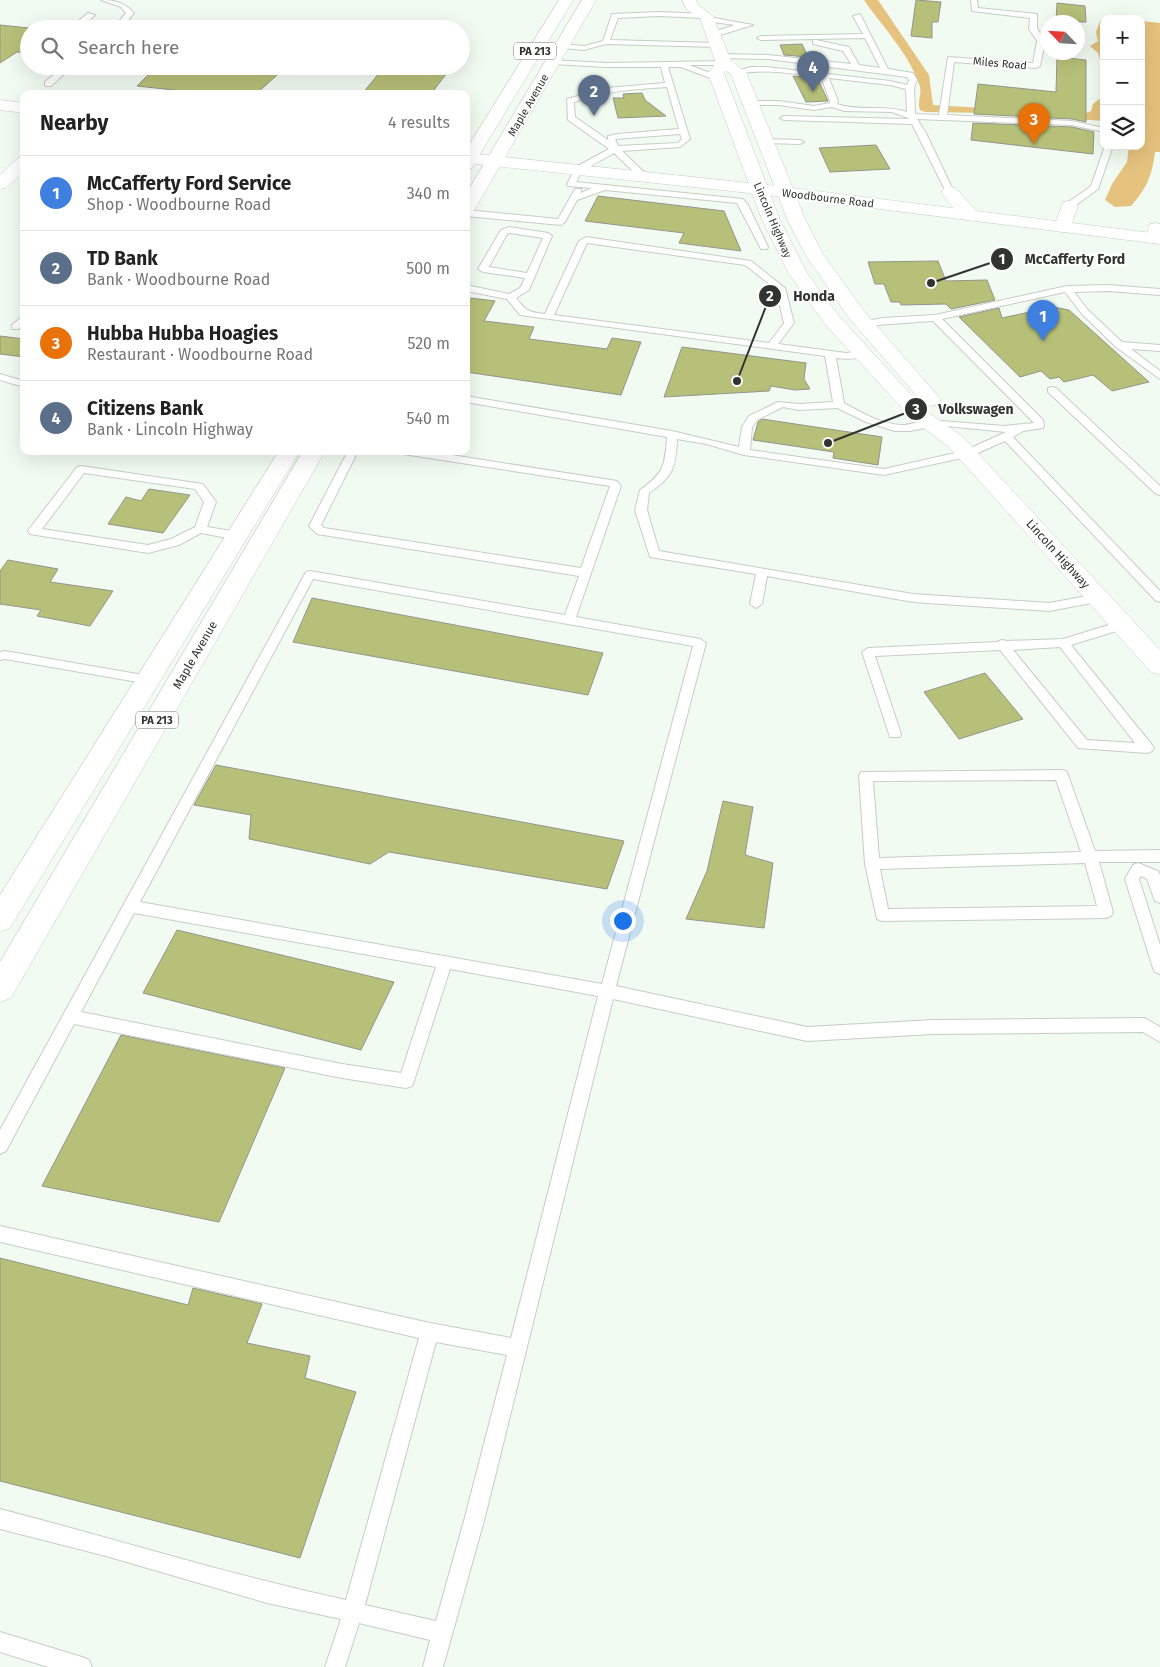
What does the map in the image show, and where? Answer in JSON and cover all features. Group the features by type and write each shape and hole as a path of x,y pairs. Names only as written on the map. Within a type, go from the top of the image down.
{"main road":[{"name":"Maple Avenue","path":"470,155 566,0"},
{"path":"573,0 580,8 581,14"},
{"name":"Maple Avenue","path":"470,202 589,0"},
{"path":"689,0 692,7 706,18 719,50 745,71"},
{"path":"706,18 712,6 710,0"},
{"path":"718,79 716,73 719,50"},
{"name":"Lincoln Highway","path":"745,71 751,103 786,193 814,254 840,293 939,410 939,424"},
{"name":"Lincoln Highway","path":"718,79 759,189 761,218 814,297 919,415 939,424 1160,666"},
{"path":"0,105 20,108"},
{"name":"Woodbourne Road","path":"470,160 495,160 580,177 759,189 1063,227 1158,235"},
{"path":"0,184 20,166"},
{"path":"950,192 971,216"},
{"path":"1063,227 1069,206"},
{"name":"Maple Avenue","path":"0,920 288,455"},
{"name":"Maple Avenue","path":"0,989 312,455"}],"lane":[{"path":"104,0 123,6 130,13 126,20"},
{"name":"Miles Road","path":"943,114 951,58 1036,66 1039,55 1042,38 1033,29 1034,16 974,10 974,0"},
{"path":"85,20 91,14"},
{"path":"606,42 615,16 659,14 706,18 760,39 856,67 910,75 913,80 910,88 912,119"},
{"path":"857,16 886,71"},
{"path":"719,50 732,28 760,39 816,42 846,49 856,67"},
{"path":"553,62 606,65 681,65 719,50 760,39 867,36"},
{"path":"562,46 584,48 606,42 719,50"},
{"path":"681,65 718,79"},
{"path":"470,213 561,222 575,198 580,177 605,153 615,149 680,145 686,139 664,66"},
{"path":"745,71 824,76 890,83 910,88"},
{"path":"48,84 58,75"},
{"path":"824,76 834,101 832,106"},
{"path":"652,182 615,149 571,118 570,102 608,89 669,84"},
{"path":"751,103 779,103 814,108 832,106 844,109 893,110 912,119 922,133 950,192"},
{"path":"784,118 912,119 943,114 1072,123 1100,129"},
{"path":"615,149 611,138 617,136 684,132"},
{"path":"766,141 800,142"},
{"path":"1069,206 1094,187 1108,150"},
{"path":"580,177 604,187"},
{"path":"575,198 604,187 652,182 740,201 761,218 764,247"},
{"path":"538,234 542,220"},
{"path":"510,297 524,290 548,236 509,230 504,232 483,270 530,276"},
{"path":"548,317 583,241 586,240 748,263 780,288 789,324 772,346"},
{"path":"865,324 882,321 936,318 1067,289 1108,288 1160,292"},
{"path":"470,289 510,297 523,312 548,317 846,356 863,354"},
{"path":"1067,289 1085,312 1119,345 1160,376"},
{"path":"744,452 747,427 753,418 782,404 799,407 839,405 863,417 888,426 903,428 939,424 1018,430 1039,426 1039,422 936,318"},
{"path":"15,327 20,322"},
{"path":"1119,345 1160,348"},
{"path":"830,354 839,405"},
{"path":"0,377 20,383"},
{"path":"1052,390 1160,492"},
{"path":"470,400 672,434 707,441 744,452 884,472 1006,436 1018,430"},
{"path":"672,434 670,465 663,479 644,492 641,510 654,554 913,598 1050,607 1098,598"},
{"path":"1006,436 1160,598"},
{"path":"351,455 315,526 321,531 586,573"},
{"path":"429,455 613,483 616,486 570,620"},
{"path":"200,529 210,502 199,486 81,469 34,531 148,548 175,542 200,529 238,536"},
{"path":"756,604 762,571"},
{"path":"0,1146 310,574 700,643 607,991 475,1517 432,1667"},
{"path":"895,734 868,652 1063,642 1122,625"},
{"path":"1002,644 1083,745 1147,748 1063,642"},
{"path":"2,654 149,680"},
{"path":"1061,775 1090,857 1106,912 882,916 872,864 866,776 1061,775"},
{"path":"1130,856 1138,869 1153,875 1160,897"},
{"path":"872,864 1160,856"},
{"path":"1138,869 1132,879 1160,968"},
{"path":"130,906 607,991 807,1034 933,1027 1145,1025 1160,1035"},
{"path":"70,1016 333,1069 406,1081 445,962"},
{"path":"0,1234 430,1332 518,1348"},
{"path":"335,1667 353,1612 430,1332"},
{"path":"0,1519 106,1546 267,1592 441,1632"},
{"path":"0,1642 82,1667"}],"shaded area":[{"path":"864,0 878,0 929,75 933,105 1084,114 1091,111 1093,104 1100,98 1100,121 993,113 925,112 920,110 920,87 916,75 895,42"},
{"path":"1100,21 1100,60 1098,53 1090,46 1098,41 1096,32"},
{"path":"1145,21 1160,23 1160,152 1155,152 1148,181 1137,199 1131,206 1115,207 1105,200 1112,184 1127,162 1128,150 1145,150"}],"building":[{"path":"916,0 941,2 938,22 932,22 932,38 911,36"},
{"path":"1057,3 1085,6 1086,22 1085,15 1056,15"},
{"path":"0,25 20,27 20,52 17,52 0,63"},
{"path":"802,44 808,57 784,55 780,45"},
{"path":"1057,60 1086,60 1086,122 1072,119 974,114 978,84 1056,92"},
{"path":"148,75 277,75 260,90 174,90 137,86"},
{"path":"378,75 445,75 434,90 365,90"},
{"path":"793,76 818,79 828,101 806,102"},
{"path":"642,93 645,100 666,116 618,118 613,98 624,98 623,94"},
{"path":"973,123 1072,127 1094,132 1093,154 971,140"},
{"path":"876,145 890,169 830,172 819,148"},
{"path":"598,196 724,211 741,251 679,243 684,233 585,221"},
{"path":"938,261 946,281 987,280 995,300 951,309 946,304 901,305 900,302 891,302 884,284 875,284 868,262"},
{"path":"471,298 495,301 484,321 534,327 529,339 607,349 612,338 641,342 621,395 470,373"},
{"path":"1053,307 1069,310 1149,382 1112,391 1093,375 1064,382 1059,377 1050,379 1041,371 1020,377 959,317 999,308 1002,318"},
{"path":"0,336 20,338 20,356 0,354"},
{"path":"682,347 806,363 804,379 810,389 795,390 771,386 769,391 664,397"},
{"path":"762,419 882,437 878,465 833,458 834,452 753,440 758,422"},
{"path":"149,489 190,495 163,533 108,524 126,497 141,501"},
{"path":"8,560 58,569 50,582 113,591 90,626 37,616 41,610 0,604 0,571"},
{"path":"312,598 603,653 588,695 293,642"},
{"path":"985,673 1023,719 959,739 924,692"},
{"path":"216,765 624,841 607,889 389,852 370,864 249,839 251,815 194,805"},
{"path":"723,801 753,807 745,855 773,863 764,928 686,919 707,871"},
{"path":"177,930 394,982 361,1050 143,993"},
{"path":"121,1035 285,1068 219,1222 42,1186"},
{"path":"0,1258 188,1305 193,1288 262,1304 247,1343 310,1356 305,1378 356,1392 300,1558 0,1481"}],"place":[{"name":"Citizens Bank","path":"813,92"},
{"name":"TD Bank","path":"594,116"},
{"name":"Hubba Hubba Hoagies","path":"1034,144"},
{"name":"McCafferty Ford","path":"931,283"},
{"name":"McCafferty Ford Service","path":"1043,341"},
{"name":"Honda","path":"737,381"},
{"name":"Volkswagen","path":"828,443"}]}
